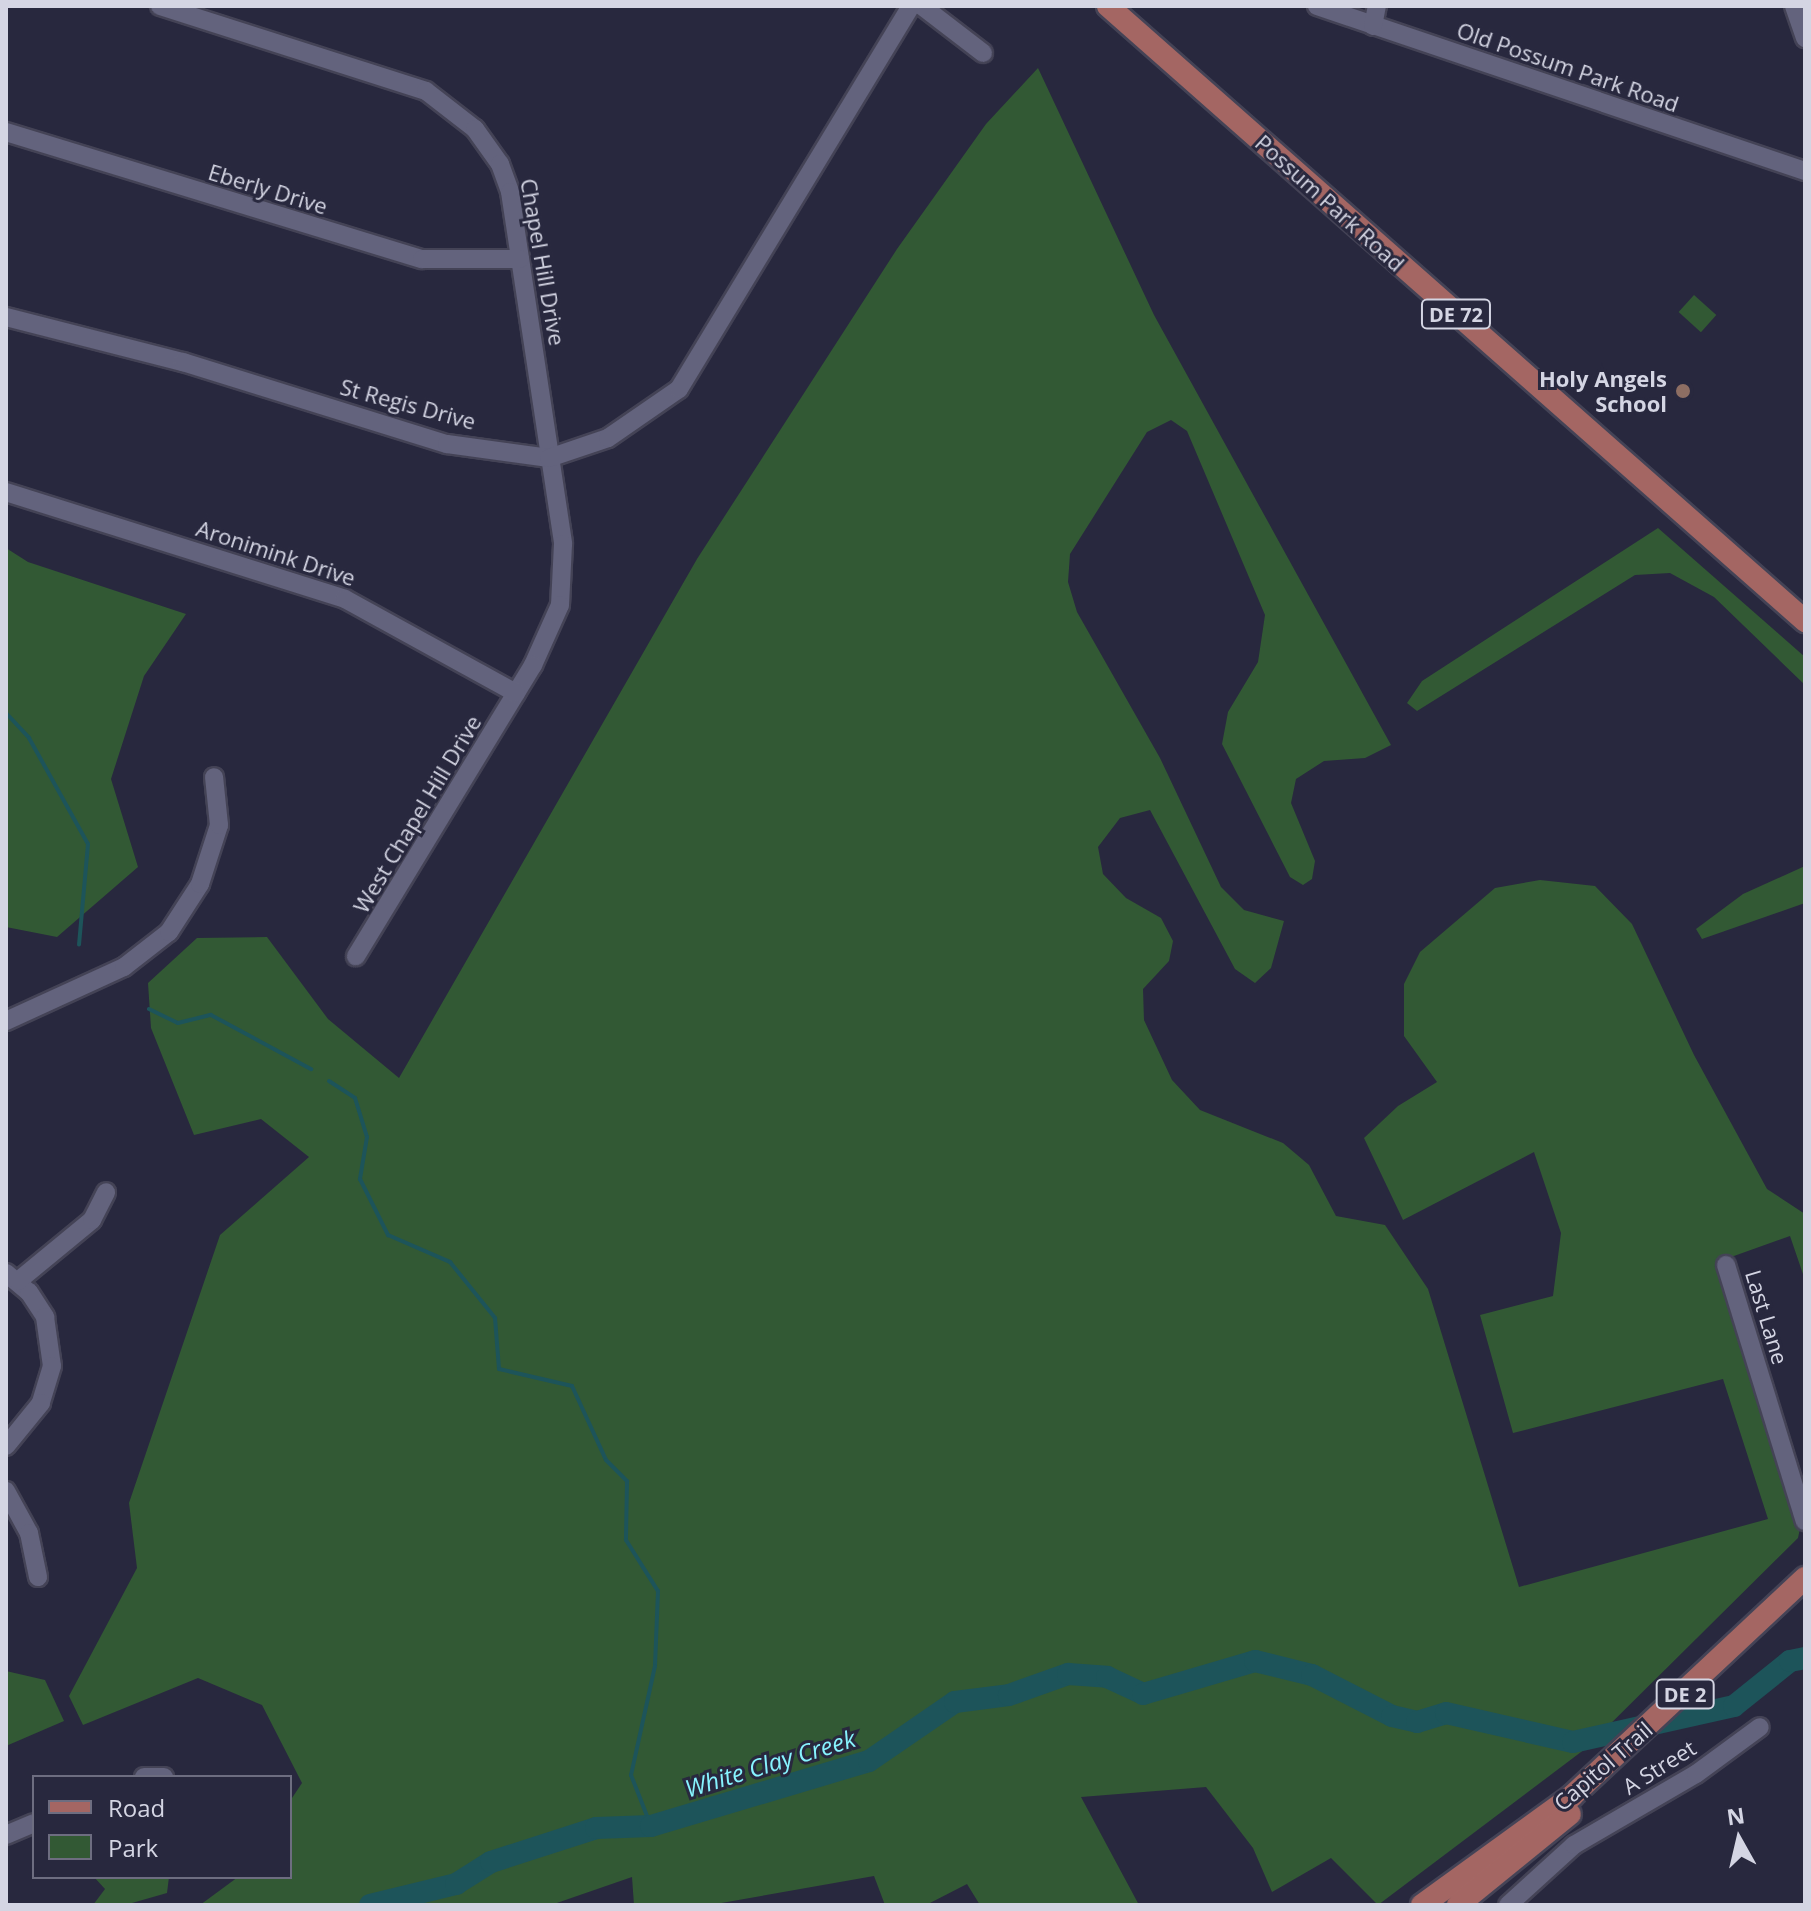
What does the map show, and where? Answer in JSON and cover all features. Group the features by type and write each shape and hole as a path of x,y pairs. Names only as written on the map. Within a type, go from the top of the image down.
{"main road":[{"name":"Possum Park Road","path":"1108,6 1805,621"},
{"name":"Capitol Trail","path":"1465,1903 1802,1590"},
{"name":"Capitol Trail","path":"1422,1905 1576,1800"}],"street":[{"name":"Chapel Hill Drive","path":"160,6 399,79 453,107 500,164 510,192 563,544 560,605 516,693"},
{"name":"St Regis Drive","path":"6,317 183,362 447,444 549,458 608,438 679,389 911,6"},
{"path":"922,6 983,53"},
{"name":"Old Possum Park Road","path":"1317,6 1805,171"},
{"path":"1373,26 1377,6"},
{"path":"1794,6 1805,38"},
{"name":"Eberly Drive","path":"6,132 422,259 520,259"},
{"name":"Aronimink Drive","path":"6,492 345,599 516,693"},
{"name":"West Chapel Hill Drive","path":"356,956 516,693"},
{"path":"6,1021 124,967 169,932 200,884 215,839 220,807 214,777"},
{"path":"6,1446 41,1403 52,1366 45,1317 12,1277 92,1220 106,1192"},
{"name":"Last Lane","path":"1726,1265 1805,1521"},
{"path":"6,1491 29,1533 38,1577"},
{"name":"A Street","path":"1508,1905 1574,1845 1696,1774 1760,1727"},
{"path":"6,1835 32,1824"}],"green space":[{"path":"1038,68 1154,315 1391,745 1365,758 1324,761 1296,779 1291,803 1315,861 1312,879 1303,885 1290,877 1222,744 1228,712 1258,662 1265,615 1187,431 1171,420 1147,432 1070,554 1068,582 1077,612 1160,758 1221,887 1244,910 1284,921 1271,968 1255,983 1235,969 1150,810 1120,818 1098,847 1103,874 1126,898 1161,918 1173,941 1169,961 1143,989 1144,1020 1172,1080 1200,1110 1283,1143 1309,1165 1336,1216 1385,1225 1428,1289 1519,1587 1768,1519 1723,1379 1513,1433 1480,1315 1553,1296 1561,1233 1534,1152 1403,1220 1364,1138 1398,1106 1437,1082 1404,1036 1404,984 1420,952 1495,888 1540,880 1595,886 1632,924 1694,1055 1767,1189 1805,1214 1805,1280 1790,1236 1720,1261 1802,1519 1798,1538 1585,1749 1378,1905 1331,1858 1272,1892 1253,1848 1206,1787 1081,1797 1139,1905 980,1905 967,1884 926,1905 885,1905 874,1876 710,1905 634,1905 632,1877 551,1905 200,1905 235,1879 292,1879 292,1798 302,1783 262,1705 198,1678 83,1725 69,1696 137,1568 129,1503 220,1235 309,1157 261,1119 194,1135 151,1028 148,983 197,938 267,937 328,1019 399,1078 697,559 897,249 986,124"},
{"path":"1694,295 1716,315 1701,332 1679,312"},
{"path":"1658,528 1805,657 1805,685 1714,597 1670,573 1635,575 1417,711 1407,703 1422,681"},
{"path":"6,548 28,562 186,614 144,676 111,779 138,867 57,937 6,927"},
{"path":"1805,866 1805,903 1702,939 1696,929 1743,894"},
{"path":"6,1671 45,1680 64,1721 6,1746"},
{"path":"96,1879 169,1879 167,1893 125,1905 93,1905 105,1889"}],"waterway":[{"path":"6,713 29,738 88,844 79,945"},
{"path":"149,1009 178,1023 211,1015 311,1069"},
{"path":"329,1081 355,1098 367,1137 360,1179 388,1235 450,1262 495,1318 499,1369 572,1386 606,1460 627,1481 626,1540 658,1591 655,1666 631,1775 651,1826"},
{"name":"White Clay Creek","path":"370,1905 456,1884 491,1862 596,1828 651,1826 869,1761 955,1702 1009,1695 1068,1674 1107,1677 1143,1694 1255,1661 1312,1675 1392,1716 1417,1722 1446,1713 1573,1742 1734,1706 1790,1661 1805,1658"}],"place":[{"name":"Holy Angels School","path":"1683,391"}]}
